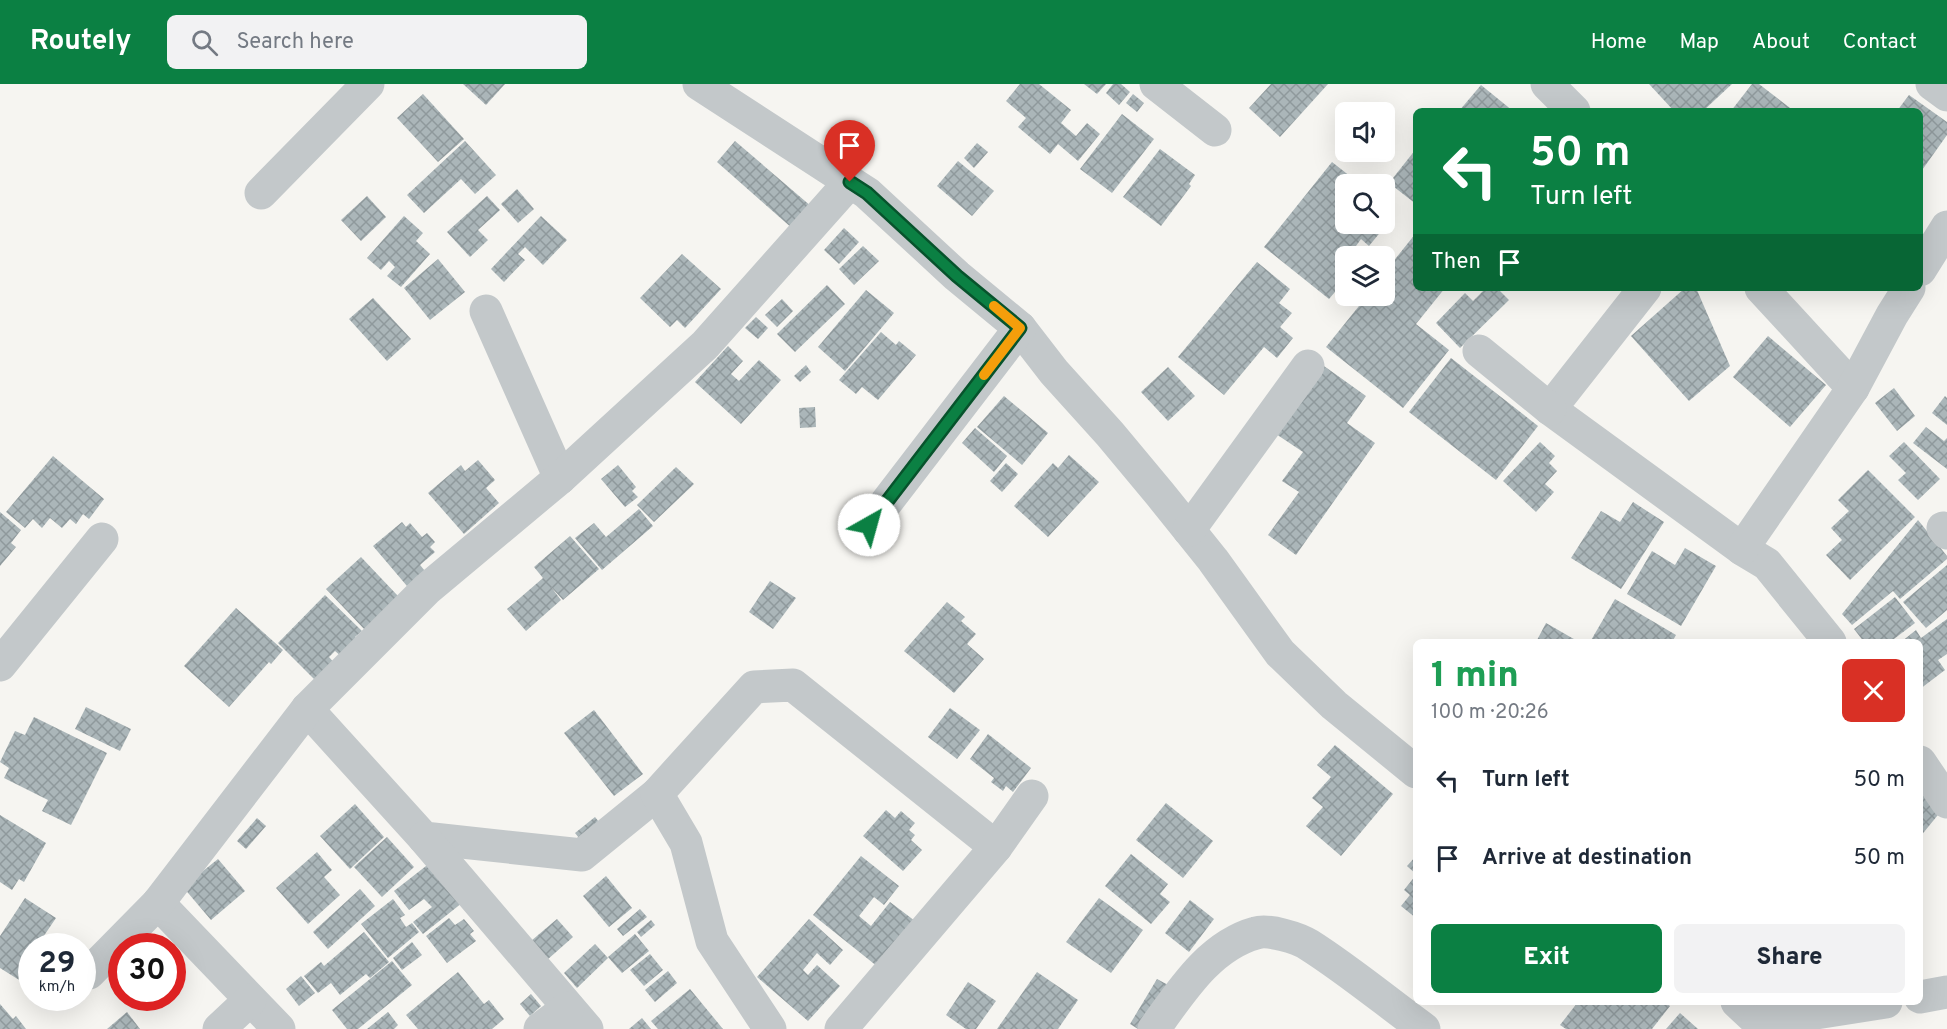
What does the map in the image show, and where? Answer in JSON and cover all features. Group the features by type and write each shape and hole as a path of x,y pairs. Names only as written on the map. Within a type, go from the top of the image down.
{"street":[{"path":"261,193 368,84"},
{"path":"699,84 867,193 957,276 1020,328 1054,372 1110,434 1189,530 1280,653 1334,705 1413,770"},
{"path":"1156,84 1215,130"},
{"path":"1547,84 1571,108"},
{"path":"1932,84 1947,95"},
{"path":"96,966 158,903 307,709 427,589 560,478 705,345 850,182"},
{"path":"1923,265 1947,227"},
{"path":"1550,409 1643,291"},
{"path":"1764,291 1853,388"},
{"path":"1742,549 1853,388 1907,291"},
{"path":"486,311 560,478"},
{"path":"869,525 1020,328"},
{"path":"1479,351 1550,409 1742,549 1767,564 1828,639"},
{"path":"1189,530 1308,366"},
{"path":"0,664 102,538"},
{"path":"424,838 582,855 657,794 754,687 793,685 996,847"},
{"path":"307,709 424,838 577,1018 540,1029"},
{"path":"1923,766 1947,802"},
{"path":"657,794 686,843 712,941 770,1029"},
{"path":"841,1029 996,847 1032,796"},
{"path":"158,903 279,1029"},
{"path":"1154,1029 1193,976 1228,945 1258,932 1279,934 1307,944 1424,1029"},
{"path":"219,1029 250,1000"},
{"path":"1754,1018 1861,1005"}],"building":[{"path":"463,84 505,84 486,105"},
{"path":"1020,84 1039,84 1071,110 1061,123 1076,136 1087,123 1100,134 1078,161 1058,144 1050,154 1018,127 1026,118 1006,101"},
{"path":"1084,84 1106,84 1097,94"},
{"path":"1113,84 1121,84 1130,92 1119,105 1106,93"},
{"path":"1271,84 1328,84 1280,137 1249,108"},
{"path":"1649,84 1732,84 1706,108 1671,108"},
{"path":"1752,84 1759,84 1790,108 1733,108"},
{"path":"1481,85 1509,108 1462,108"},
{"path":"423,94 464,139 438,162 397,118"},
{"path":"1133,94 1144,103 1137,112 1126,103"},
{"path":"1909,95 1947,122 1947,135 1923,169 1923,108 1899,108"},
{"path":"1122,114 1154,139 1112,193 1080,169"},
{"path":"465,141 496,175 475,194 461,179 424,213 407,195"},
{"path":"735,141 812,207 793,229 717,162"},
{"path":"977,143 988,152 974,168 964,158"},
{"path":"1160,149 1195,175 1189,184 1191,186 1161,226 1123,197"},
{"path":"1413,153 1413,202 1395,188 1395,175"},
{"path":"958,161 994,191 972,216 937,186"},
{"path":"1332,162 1347,174 1335,174 1335,234 1379,234 1369,246 1361,239 1356,246 1335,246 1335,292 1329,299 1264,247"},
{"path":"517,189 534,209 518,223 501,204"},
{"path":"367,196 386,217 361,241 341,220"},
{"path":"487,196 500,210 478,230 488,240 470,257 447,232"},
{"path":"404,216 423,233 416,241 430,254 401,287 387,276 395,267 389,261 381,270 367,258"},
{"path":"541,216 567,240 543,265 525,247 518,254 525,260 504,282 491,269"},
{"path":"844,228 859,242 839,264 824,250"},
{"path":"1413,237 1413,291 1443,291 1416,324 1449,350 1403,408 1326,347 1359,306 1395,306 1395,259"},
{"path":"863,246 879,261 854,285 839,269"},
{"path":"682,254 721,289 685,328 677,320 670,327 640,298"},
{"path":"438,259 465,292 430,320 404,288"},
{"path":"1257,262 1290,289 1279,303 1292,313 1280,327 1293,338 1277,358 1264,347 1224,395 1178,357"},
{"path":"827,285 845,304 795,352 777,334"},
{"path":"866,290 894,313 845,371 818,347"},
{"path":"1483,291 1500,291 1509,300 1460,348 1436,323 1465,293 1473,301"},
{"path":"1682,291 1697,291 1730,366 1689,401 1631,336"},
{"path":"373,298 411,339 387,361 349,319"},
{"path":"782,299 793,311 777,327 765,315"},
{"path":"756,317 768,328 758,339 745,328"},
{"path":"881,332 896,345 899,341 916,355 878,400 862,387 856,394 839,380"},
{"path":"1768,336 1826,385 1790,427 1733,377"},
{"path":"728,346 743,361 731,374 739,381 759,360 781,380 741,424 695,382"},
{"path":"1451,358 1538,426 1496,480 1409,412"},
{"path":"806,365 811,372 800,382 794,376"},
{"path":"1324,366 1366,396 1347,423 1375,443 1296,555 1268,535 1299,492 1282,481 1303,452 1276,434"},
{"path":"1168,367 1195,396 1168,421 1141,392"},
{"path":"1894,388 1915,416 1897,431 1875,403"},
{"path":"1004,396 1048,433 1022,465 977,427"},
{"path":"1945,396 1947,398 1947,425 1932,413"},
{"path":"815,407 816,427 800,428 799,408"},
{"path":"1926,427 1944,441 1947,438 1947,469 1913,443"},
{"path":"975,428 1007,456 994,472 962,443"},
{"path":"1540,442 1555,456 1549,463 1557,471 1545,484 1554,492 1536,512 1503,481"},
{"path":"1904,442 1940,479 1918,500 1898,480 1906,473 1889,456"},
{"path":"1069,455 1099,482 1048,537 1014,506 1053,463 1058,468"},
{"path":"53,456 104,499 89,519 83,514 76,524 70,519 62,528 50,518 42,528 33,519 25,528 6,512"},
{"path":"478,460 495,480 486,488 499,503 464,534 428,493 461,465 465,471"},
{"path":"1006,463 1018,474 1002,492 990,481"},
{"path":"618,465 636,487 632,491 638,497 625,507 601,479"},
{"path":"676,467 694,484 654,522 637,505"},
{"path":"1868,470 1915,517 1850,580 1826,555 1842,540 1831,528 1849,511 1838,500"},
{"path":"1633,502 1664,522 1621,589 1571,558 1601,511 1620,522"},
{"path":"639,509 653,526 602,570 575,538 594,523 606,537"},
{"path":"0,512 21,530 11,543 16,547 0,566"},
{"path":"1918,520 1947,559 1900,599 1893,591 1852,625 1842,614"},
{"path":"402,522 406,527 410,523 422,537 427,533 435,542 430,547 435,552 420,565 425,571 407,586 373,546"},
{"path":"570,536 599,569 563,600 551,587 561,600 526,631 507,609 543,578 534,567"},
{"path":"1685,548 1716,566 1681,626 1627,594 1652,551 1675,565"},
{"path":"361,557 398,596 365,630 326,589"},
{"path":"1947,565 1947,610 1926,628 1903,602"},
{"path":"770,581 796,598 773,629 749,612"},
{"path":"325,595 362,631 355,637 359,641 342,657 335,651 329,657 337,666 319,684 278,643"},
{"path":"1895,597 1915,623 1894,639 1862,639 1854,629"},
{"path":"1615,599 1676,635 1674,639 1592,639"},
{"path":"947,602 965,617 961,621 976,634 967,644 984,659 954,693 904,651"},
{"path":"236,608 283,650 271,664 269,662 229,707 184,666"},
{"path":"1947,619 1947,654 1938,660 1945,670 1923,687 1923,639 1905,639 1916,630 1921,638"},
{"path":"1546,623 1574,639 1538,639"},
{"path":"86,707 131,729 120,751 75,729"},
{"path":"950,708 980,730 957,759 928,737"},
{"path":"594,710 643,774 614,796 564,733"},
{"path":"34,717 107,753 71,825 42,811 48,800 4,778 9,768 0,762 15,731 25,735"},
{"path":"988,734 1031,768 1013,792 1006,786 1003,791 991,782 994,778 970,759"},
{"path":"1335,745 1393,794 1341,856 1306,826 1323,807 1312,798 1331,777 1317,765"},
{"path":"1923,786 1946,805 1923,833"},
{"path":"1166,803 1213,841 1183,878 1136,840"},
{"path":"355,804 384,837 350,869 320,836"},
{"path":"886,810 895,818 901,811 915,823 909,830 915,835 911,840 922,850 903,871 863,836"},
{"path":"0,815 46,843 24,882 19,879 12,890 0,882"},
{"path":"595,817 606,831 587,848 575,833"},
{"path":"257,818 266,826 246,849 237,841"},
{"path":"387,837 414,867 382,897 354,867"},
{"path":"317,852 332,870 324,877 340,895 308,924 276,888"},
{"path":"1131,854 1168,884 1160,894 1170,902 1151,924 1105,886"},
{"path":"861,856 899,886 884,905 874,897 859,916 871,926 890,902 915,921 878,967 813,915"},
{"path":"218,859 245,891 211,920 183,887"},
{"path":"435,859 467,899 423,934 413,922 432,907 424,899 409,910 394,891"},
{"path":"1413,859 1413,871 1407,866"},
{"path":"606,876 632,908 609,927 583,896"},
{"path":"1413,879 1413,916 1401,906 1410,895 1404,890"},
{"path":"360,889 375,906 328,949 313,932"},
{"path":"25,898 56,918 46,933 18,933 18,979 0,968 0,936"},
{"path":"1099,898 1143,930 1111,973 1066,942"},
{"path":"393,899 405,915 400,918 406,927 412,923 419,932 388,958 361,924"},
{"path":"1190,900 1214,919 1189,952 1165,933"},
{"path":"640,909 647,917 623,936 617,929"},
{"path":"449,918 455,925 464,919 474,931 470,934 476,941 447,963 426,936"},
{"path":"557,919 573,937 547,960 531,941"},
{"path":"809,919 843,950 830,965 817,953 803,970 808,975 817,965 840,986 808,1021 757,977"},
{"path":"651,920 655,925 641,937 637,932"},
{"path":"364,932 389,962 370,978 366,974 340,995 331,983 318,993 304,976 321,962 324,966"},
{"path":"635,934 649,951 622,973 608,957"},
{"path":"412,942 422,955 402,970 393,958"},
{"path":"595,944 608,958 577,988 564,973"},
{"path":"650,954 663,970 644,986 630,970"},
{"path":"392,961 412,985 358,1029 347,1029 332,1010"},
{"path":"668,971 677,983 655,1002 645,990"},
{"path":"458,972 484,1004 489,1000 504,1019 492,1029 418,1029 406,1015"},
{"path":"1037,972 1078,1000 1058,1029 997,1029"},
{"path":"301,976 315,993 299,1006 286,989"},
{"path":"1157,979 1170,986 1138,1029 1130,1024"},
{"path":"968,982 996,1001 976,1029 966,1029 946,1015"},
{"path":"690,989 723,1029 658,1029 651,1021"},
{"path":"531,994 541,1006 530,1016 520,1004"},
{"path":"0,1004 13,1019 16,1016 26,1029 0,1029"},
{"path":"1576,1005 1670,1006 1652,1029 1566,1029 1560,1025"},
{"path":"127,1012 140,1029 107,1029"},
{"path":"388,1012 398,1025 394,1029 367,1029"},
{"path":"1680,1013 1698,1029 1666,1029"},
{"path":"642,1018 651,1029 629,1029"}],"slow traffic":[{"path":"984,375 1020,328 994,306"}],"route":[{"path":"850,182 867,193 957,276 1020,328 869,525"}]}
